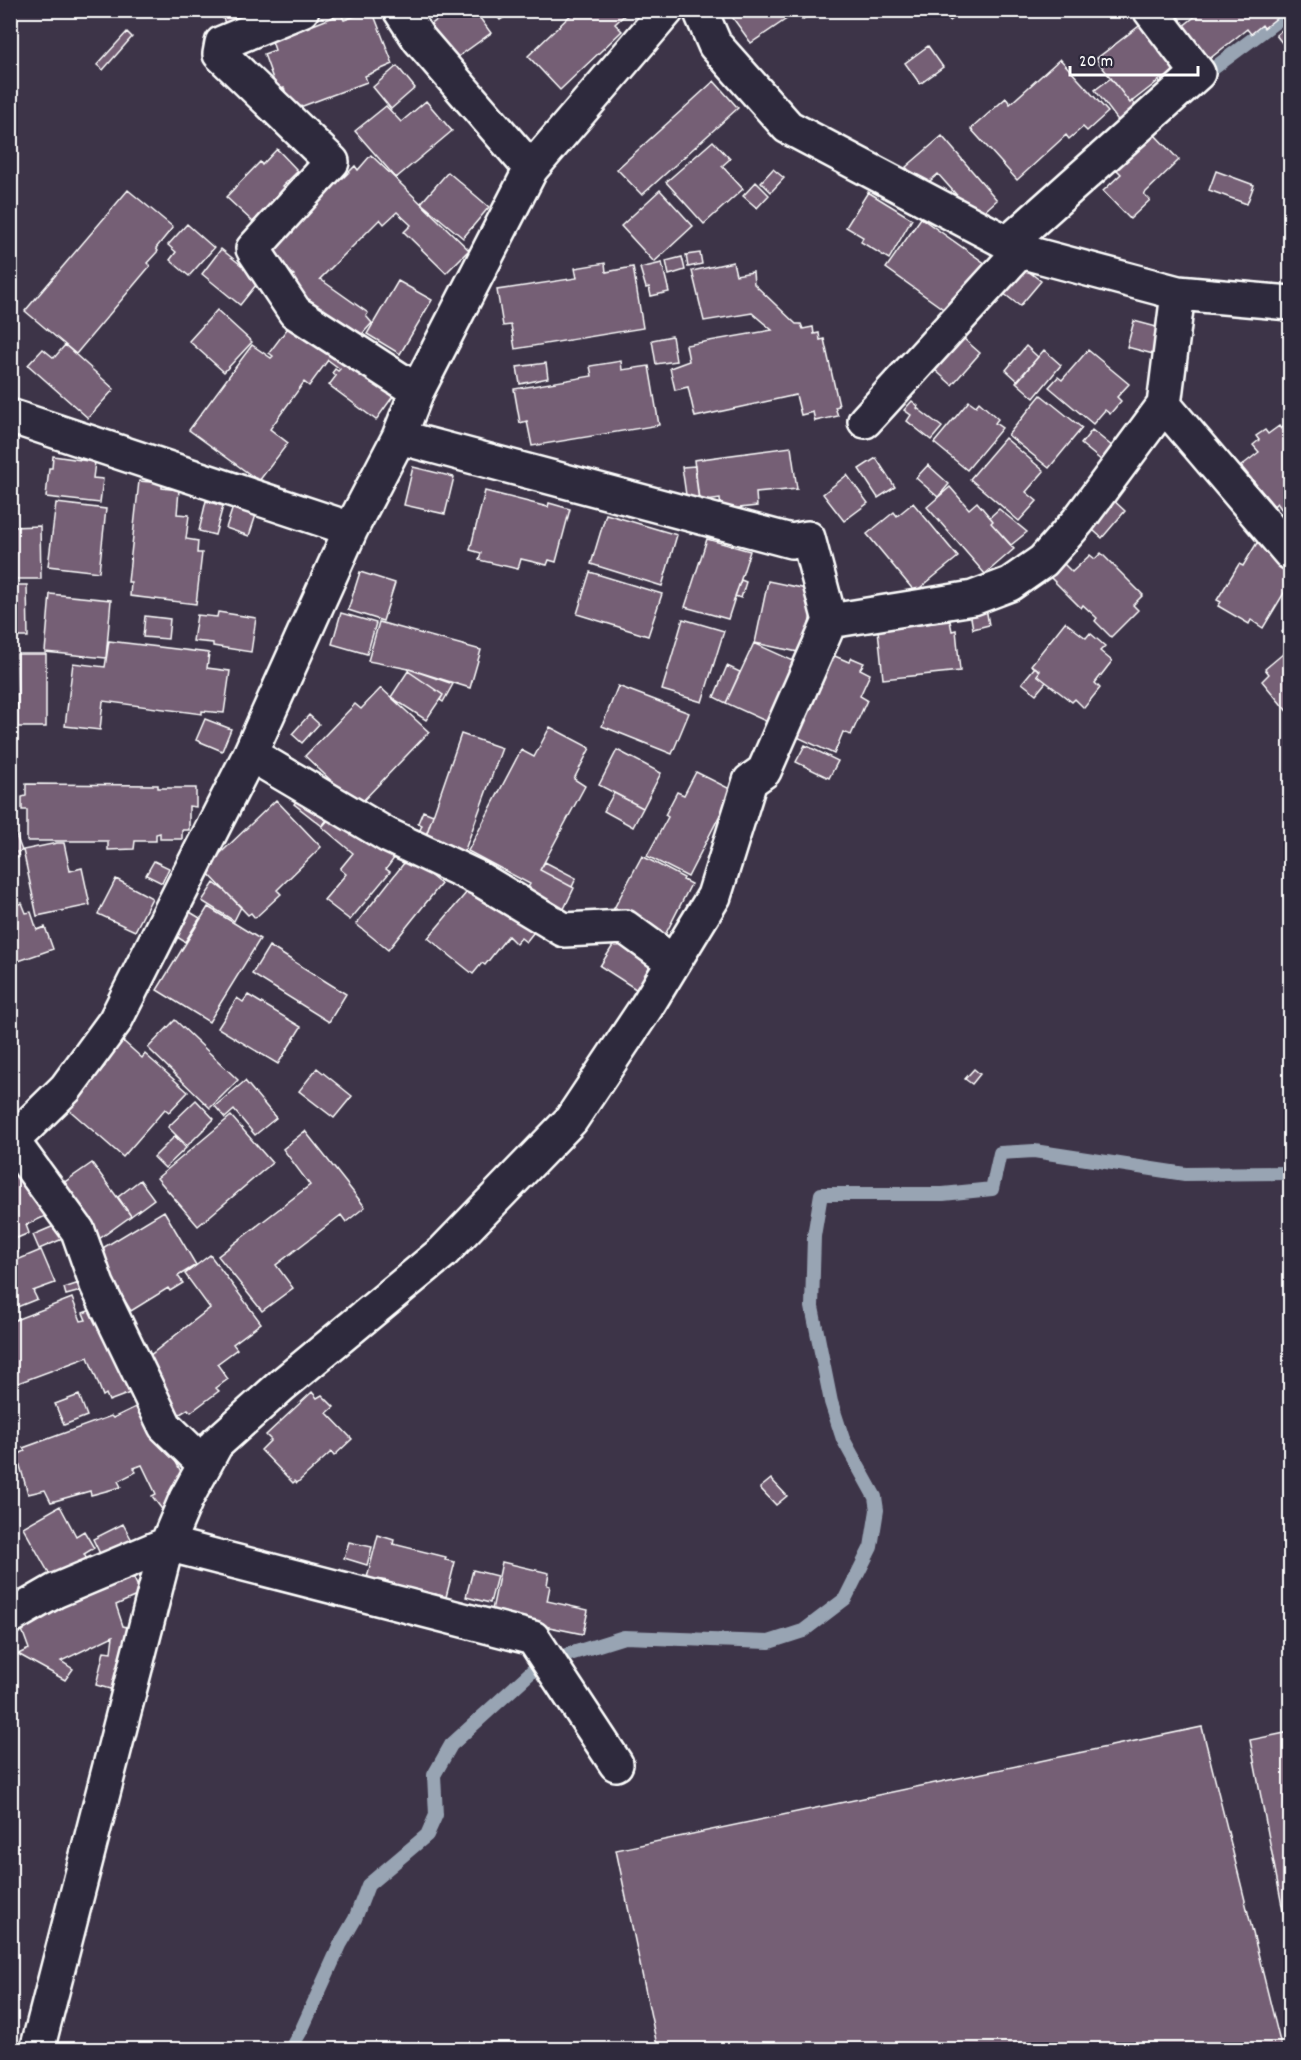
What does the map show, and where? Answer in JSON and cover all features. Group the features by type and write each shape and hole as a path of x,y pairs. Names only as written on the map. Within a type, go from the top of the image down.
{"street":[{"path":"302,10 222,43 220,54 332,162 253,249 295,312 417,391"},
{"path":"400,10 419,39 531,169"},
{"path":"204,1464 165,1426 97,1285 78,1232 12,1142 66,1088 115,1021 250,754 351,529 399,437 417,391 531,169 667,10"},
{"path":"700,10 715,45 788,127 1014,247 1178,293 1290,303"},
{"path":"865,421 1014,247 1198,73 1150,10"},
{"path":"830,621 973,598 1010,585 1043,561 1078,521 1164,405 1178,293"},
{"path":"1164,405 1290,554"},
{"path":"10,416 351,529"},
{"path":"37,2049 167,1544 204,1464 216,1444 282,1384 443,1252 571,1120 647,1006 714,896 750,781 764,771 830,621 808,538 791,541 399,437"},
{"path":"250,754 387,835 478,878 564,930 625,927 674,962"},
{"path":"10,1617 55,1591 167,1544 533,1638 616,1764"}],"building":[{"path":"220,10 269,10 226,26"},
{"path":"372,10 393,64 365,76 367,82 292,110 284,88 277,90 264,54 275,50 272,41 341,14 344,20"},
{"path":"441,10 474,10 491,33 455,59 429,26 438,19 435,15"},
{"path":"487,10 521,10 516,14 514,11 500,20 494,12 490,15"},
{"path":"576,10 630,10 615,24 622,31 560,90 528,56"},
{"path":"727,10 815,10 802,20 797,12 751,43"},
{"path":"942,10 964,10 950,21"},
{"path":"1203,10 1287,10 1264,28 1262,25 1251,34 1247,29 1203,64 1177,31"},
{"path":"1147,20 1183,72 1166,85 1161,79 1130,103 1096,59"},
{"path":"1290,23 1290,53 1276,35"},
{"path":"127,32 132,37 103,70 97,65"},
{"path":"928,46 943,67 920,84 905,63"},
{"path":"1060,59 1108,112 1087,131 1083,127 1069,139 1066,135 1017,180 971,129 1006,98 1010,104"},
{"path":"397,66 415,88 391,109 373,87"},
{"path":"1111,78 1130,103 1132,101 1141,113 1123,127 1095,90"},
{"path":"714,81 738,108 642,195 617,169"},
{"path":"426,101 452,131 396,178 355,131 386,106 401,122"},
{"path":"1152,132 1179,160 1144,194 1150,200 1130,219 1103,191 1121,174 1115,168"},
{"path":"942,136 997,200 977,218 938,174 923,187 906,167"},
{"path":"713,141 730,159 722,166 743,189 704,224 666,182"},
{"path":"277,149 298,171 253,222 226,197 260,162 262,165"},
{"path":"371,155 469,250 446,273 404,232 411,225 397,212 384,224 380,219 320,279 368,313 366,316 372,323 356,341 299,302 289,280 294,275 264,252 339,174 343,178 355,166 358,170"},
{"path":"773,169 784,178 771,192 761,182"},
{"path":"1216,171 1254,185 1247,204 1209,190"},
{"path":"448,172 489,207 463,238 421,203"},
{"path":"756,182 769,195 757,208 743,196"},
{"path":"128,190 173,227 156,248 158,251 147,263 150,266 76,354 25,311"},
{"path":"660,190 693,226 654,262 621,226"},
{"path":"868,192 912,219 889,259 861,242 863,237 846,227"},
{"path":"921,218 986,264 949,313 886,268"},
{"path":"187,224 214,248 189,276 170,260 176,252 168,245"},
{"path":"221,249 260,280 240,305 202,274"},
{"path":"700,253 702,264 688,267 686,255"},
{"path":"682,257 685,270 669,275 666,261"},
{"path":"733,262 736,275 753,272 754,284 796,324 801,324 803,329 813,327 814,334 819,333 820,340 824,339 839,406 835,407 838,416 815,421 813,412 801,415 796,395 695,417 688,387 675,390 670,368 689,361 686,345 772,330 752,313 704,321 692,271"},
{"path":"605,263 606,272 633,267 643,328 515,349 511,325 503,326 497,290 577,278 575,268"},
{"path":"662,263 669,292 651,296 640,268"},
{"path":"1020,265 1041,281 1020,306 999,290"},
{"path":"398,281 432,300 400,354 367,334"},
{"path":"217,310 252,342 224,372 189,341"},
{"path":"293,321 394,395 376,420 329,385 336,376 332,373 335,369 338,371 340,369 328,360 309,386 304,382 270,429 288,443 259,481 189,430 252,345 271,358 273,356 269,353"},
{"path":"1134,321 1164,329 1157,355 1127,347"},
{"path":"672,336 676,361 656,364 652,340"},
{"path":"963,338 980,353 952,385 935,370"},
{"path":"65,345 114,389 88,418 28,365 43,349 54,358"},
{"path":"1026,346 1038,357 1018,381 1006,370"},
{"path":"1044,350 1061,365 1034,398 1016,382"},
{"path":"1088,350 1129,384 1117,397 1121,401 1110,414 1105,410 1093,424 1049,387 1058,377 1062,380"},
{"path":"621,361 622,370 649,366 659,425 532,446 527,421 520,423 514,389 592,376 590,366"},
{"path":"546,363 548,378 520,384 517,367"},
{"path":"1041,395 1082,428 1049,468 1008,435"},
{"path":"912,401 918,406 917,408 942,427 931,440 907,421 911,415 904,410"},
{"path":"969,401 976,406 979,402 998,419 995,423 1002,428 967,470 934,443"},
{"path":"1279,426 1281,429 1284,426 1290,435 1290,504 1282,510 1277,503 1274,506 1241,466 1259,452 1253,445 1259,440 1256,436 1265,430 1268,434"},
{"path":"1092,430 1118,451 1107,465 1081,444"},
{"path":"10,431 13,431 10,498"},
{"path":"1005,438 1044,471 1026,492 1037,501 1019,521 970,479"},
{"path":"791,447 797,489 756,493 757,506 721,510 720,499 699,502 694,460"},
{"path":"53,456 95,462 93,478 103,479 100,503 46,497 49,468 52,468"},
{"path":"876,458 895,487 878,498 859,469"},
{"path":"928,465 949,484 938,497 916,478"},
{"path":"695,466 699,500 687,502 682,467"},
{"path":"413,467 454,477 445,514 404,505"},
{"path":"847,475 868,503 844,521 823,494"},
{"path":"139,481 162,483 162,488 179,490 177,514 189,515 186,539 198,541 197,553 202,553 196,604 130,596 131,582 128,582"},
{"path":"950,487 969,509 977,502 993,521 991,523 1014,549 985,574 927,507"},
{"path":"485,491 548,507 549,503 570,509 556,562 549,560 547,565 521,559 518,569 479,560 481,553 470,550"},
{"path":"1111,498 1125,511 1102,538 1087,525"},
{"path":"206,501 223,506 215,535 199,531"},
{"path":"56,503 106,509 99,572 48,566"},
{"path":"913,503 958,557 915,592 867,534 894,512 897,516"},
{"path":"233,507 256,515 249,536 226,528"},
{"path":"999,509 1027,532 1011,545 991,523 993,521 990,517"},
{"path":"606,514 677,535 662,586 591,564"},
{"path":"40,526 41,579 10,579 10,527"},
{"path":"707,539 750,551 728,619 685,607"},
{"path":"1258,541 1290,561 1284,571 1290,575 1290,583 1263,628 1251,620 1249,624 1218,606 1221,602 1217,600 1239,564 1243,566"},
{"path":"1101,553 1143,595 1133,605 1138,610 1111,637 1095,621 1097,618 1083,605 1081,608 1049,576 1062,562 1072,572 1090,555 1095,559"},
{"path":"360,572 395,583 383,621 348,610"},
{"path":"590,572 662,594 648,636 577,614"},
{"path":"741,580 746,582 741,598 735,596"},
{"path":"768,581 816,591 803,653 755,643"},
{"path":"10,585 27,585 28,637 10,637"},
{"path":"50,594 111,600 106,658 45,652"},
{"path":"986,608 989,625 973,629 970,612"},
{"path":"218,612 256,618 251,652 193,641 197,615 217,617"},
{"path":"341,613 376,623 367,654 332,644"},
{"path":"145,616 170,619 168,639 143,637"},
{"path":"683,619 724,631 702,702 662,690"},
{"path":"950,621 952,631 956,630 960,671 883,679 878,630"},
{"path":"379,622 481,650 470,688 409,669 368,661"},
{"path":"1065,622 1086,638 1090,633 1105,646 1100,651 1112,661 1095,683 1100,688 1084,708 1075,699 1072,702 1037,675 1040,671 1031,665"},
{"path":"1290,626 1290,642 1282,632"},
{"path":"109,641 209,653 207,668 230,671 224,713 202,711 202,714 103,701 100,730 65,726 73,663 105,667"},
{"path":"754,643 798,663 770,723 726,703"},
{"path":"1290,648 1290,715 1262,681 1269,674 1265,669"},
{"path":"17,654 46,654 46,727 18,727"},
{"path":"830,654 849,662 852,658 864,663 860,669 870,674 860,696 867,700 851,735 843,732 834,754 793,735"},
{"path":"727,666 740,672 726,703 714,697"},
{"path":"1035,667 1040,671 1037,675 1046,682 1036,694 1022,683"},
{"path":"409,669 453,684 443,702 440,700 443,695 408,671"},
{"path":"408,671 443,695 426,720 391,697"},
{"path":"618,686 689,713 672,754 602,726"},
{"path":"381,688 429,732 358,806 305,756 355,704 361,709"},
{"path":"309,715 319,724 302,743 292,734"},
{"path":"205,719 231,729 222,751 196,740"},
{"path":"550,727 590,748 574,779 585,786 540,870 574,888 561,915 524,895 530,884 468,851 521,750 534,757"},
{"path":"461,734 502,748 462,858 423,844"},
{"path":"805,745 838,761 829,778 796,762"},
{"path":"617,750 661,773 643,808 599,785"},
{"path":"696,772 742,795 734,811 724,807 688,877 647,856 668,817 665,815 677,792 684,795"},
{"path":"26,784 158,785 158,788 196,788 196,807 189,806 189,830 182,830 182,839 160,839 160,833 156,834 156,841 135,841 134,849 108,850 108,841 27,841 27,810 22,810 22,797 26,796"},
{"path":"303,792 334,811 322,826 294,804"},
{"path":"614,793 643,808 633,827 604,811"},
{"path":"276,800 321,847 277,890 281,894 255,918 251,913 248,915 204,869"},
{"path":"337,810 395,857 386,869 390,872 350,920 324,900 346,874 340,869 353,853 322,827"},
{"path":"423,811 433,815 424,842 412,838 416,829 420,830 422,825 418,823"},
{"path":"10,819 22,851 17,852 19,857 10,861"},
{"path":"64,843 70,871 82,868 90,905 37,916 23,850"},
{"path":"642,856 691,884 662,941 611,914"},
{"path":"408,858 441,884 388,950 356,924"},
{"path":"154,861 169,868 162,883 146,875"},
{"path":"545,862 576,878 572,887 540,870"},
{"path":"116,879 152,898 135,931 98,914"},
{"path":"214,883 241,907 234,921 202,901"},
{"path":"472,886 515,921 520,914 537,928 526,942 521,938 516,944 508,936 485,965 482,963 473,974 428,938"},
{"path":"22,903 26,913 31,912 37,930 45,927 53,949 10,964 10,907"},
{"path":"208,907 260,939 209,1022 157,990"},
{"path":"190,912 200,918 185,942 174,935"},
{"path":"621,933 666,962 645,995 600,966"},
{"path":"269,946 346,994 329,1022 252,974"},
{"path":"248,995 301,1027 278,1064 218,1028 237,998 243,1002"},
{"path":"175,1020 238,1080 210,1108 148,1048"},
{"path":"123,1041 142,1058 145,1054 188,1092 169,1112 165,1109 123,1157 67,1108 105,1066 103,1064"},
{"path":"317,1068 352,1096 334,1118 299,1091"},
{"path":"974,1069 980,1074 972,1084 965,1079"},
{"path":"245,1081 276,1118 255,1135 234,1110 225,1118 215,1106"},
{"path":"196,1100 214,1119 187,1146 168,1127"},
{"path":"231,1116 272,1163 198,1226 157,1178"},
{"path":"305,1131 365,1207 346,1222 341,1215 276,1265 293,1288 262,1311 218,1256 310,1185 283,1149"},
{"path":"175,1136 186,1148 165,1168 154,1157"},
{"path":"92,1163 131,1216 99,1239 59,1186"},
{"path":"21,1168 50,1214 26,1225 29,1233 10,1241 10,1173"},
{"path":"140,1180 154,1199 131,1216 118,1197"},
{"path":"164,1211 196,1265 178,1276 183,1283 170,1291 168,1288 131,1311 96,1252"},
{"path":"61,1223 67,1237 39,1249 33,1235"},
{"path":"13,1241 18,1252 10,1255 10,1242"},
{"path":"41,1250 55,1283 33,1291 37,1299 10,1310 10,1263"},
{"path":"210,1255 261,1323 233,1344 237,1349 217,1364 228,1379 216,1388 219,1391 191,1412 188,1409 177,1416 144,1360 210,1308 185,1274"},
{"path":"79,1283 81,1291 66,1295 64,1288"},
{"path":"72,1298 81,1321 86,1320 83,1313 97,1308 130,1393 109,1401 106,1394 103,1396 88,1357 10,1386 10,1322"},
{"path":"312,1392 317,1398 322,1395 334,1407 327,1413 352,1439 334,1456 331,1452 297,1483 295,1481 293,1483 261,1450 271,1440 266,1435"},
{"path":"79,1395 87,1416 64,1425 55,1404"},
{"path":"144,1403 186,1481 167,1516 152,1496 156,1494 142,1465 134,1468 136,1472 118,1481 121,1487 91,1495 90,1491 51,1502 45,1490 28,1494 17,1455 25,1451 23,1448 111,1416 113,1418"},
{"path":"771,1479 787,1496 776,1505 760,1488"},
{"path":"60,1506 76,1536 84,1531 94,1548 84,1554 90,1565 55,1584 23,1527"},
{"path":"123,1524 134,1544 103,1560 93,1539"},
{"path":"378,1535 394,1540 393,1544 446,1557 445,1560 455,1562 446,1597 435,1594 433,1600 387,1587 388,1581 367,1578"},
{"path":"349,1542 372,1547 367,1565 344,1558"},
{"path":"502,1562 549,1573 547,1585 550,1586 547,1601 588,1610 583,1634 491,1615"},
{"path":"128,1565 141,1594 116,1605 123,1626 140,1630 124,1693 96,1685 104,1651 111,1652 113,1636 61,1661 73,1669 65,1680 18,1654 29,1649 18,1619"},
{"path":"473,1570 497,1576 490,1603 466,1597"},
{"path":"1202,1727 1282,2050 658,2050 616,1850"},
{"path":"1290,1732 1290,1947 1250,1740"}],"waterway":[{"path":"1206,74 1290,11"},
{"path":"290,2050 302,2029 340,1945 355,1919 368,1885 427,1835 436,1815 434,1775 451,1745 541,1663 624,1637 769,1642 803,1631 845,1599 871,1547 877,1510 875,1497 843,1439 831,1402 812,1307 814,1236 821,1194 943,1194 992,1189 1000,1153 1034,1151 1185,1174 1290,1173"}]}
